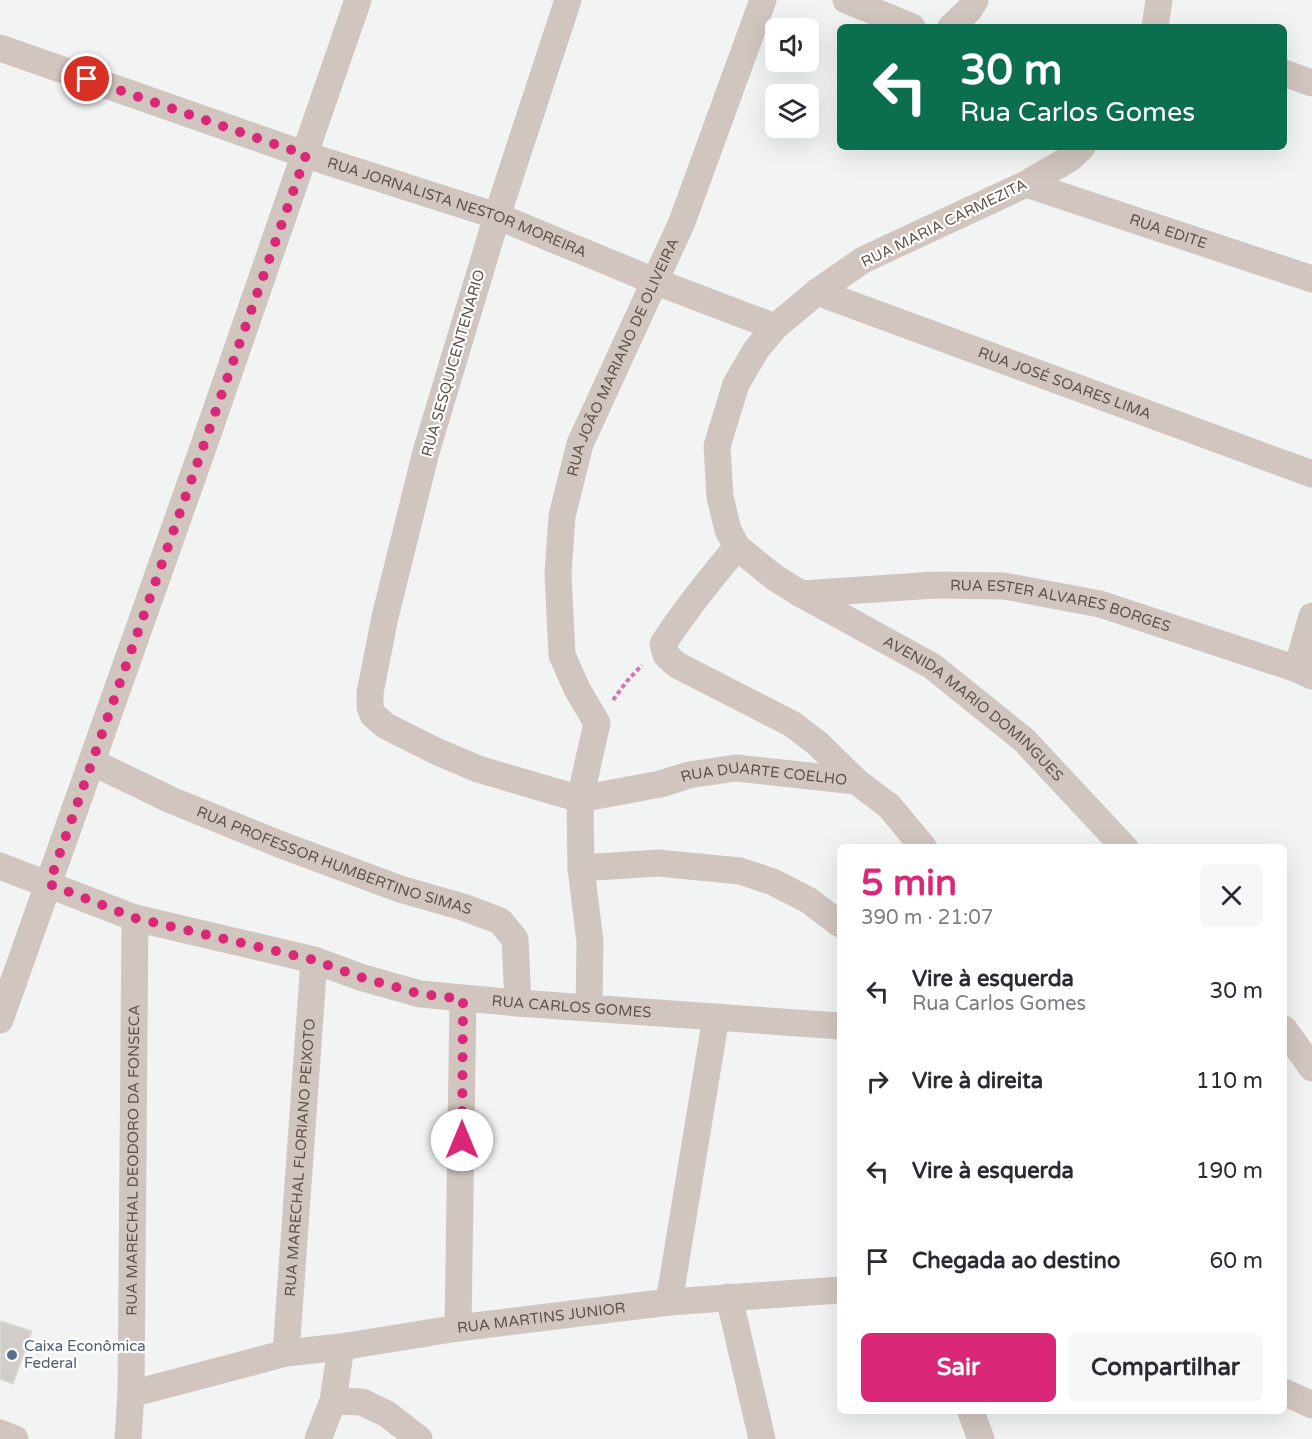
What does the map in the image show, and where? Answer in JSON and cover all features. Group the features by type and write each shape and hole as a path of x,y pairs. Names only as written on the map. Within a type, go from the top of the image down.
{"street":[{"path":"0,1020 306,155 358,0"},
{"name":"RUA SESQUICENTENARIO","path":"568,0 497,216 426,452 385,616 370,693 370,707 373,715 386,726 438,752 478,769 580,799"},
{"name":"RUA JOÃO MARIANO DE OLIVEIRA","path":"597,723 577,689 562,654 558,574 562,516 580,444 682,222 763,0"},
{"path":"846,0 905,24"},
{"path":"954,24 969,10 975,0"},
{"path":"1155,24 1159,0"},
{"name":"RUA JORNALISTA NESTOR MOREIRA","path":"0,48 306,155 497,216 654,281 775,327"},
{"path":"1287,74 1312,83"},
{"name":"RUA MARIA CARMEZITA","path":"801,594 774,577 737,548 728,530 720,496 717,446 736,384 756,350 775,327 863,260 1026,184 1069,159 1079,150"},
{"name":"RUA EDITE","path":"1026,184 1312,279"},
{"name":"RUA JOSÉ SOARES LIMA","path":"818,292 1312,474"},
{"path":"737,548 704,585 663,644 666,655 677,665 792,724 817,743 856,781"},
{"name":"RUA ESTER ALVARES BORGES","path":"801,594 935,585 1004,586 1100,604 1304,672"},
{"name":"AVENIDA MARIO DOMINGUES","path":"801,594 932,666 1024,740 1121,844"},
{"path":"1304,672 1312,616"},
{"path":"589,1008 590,942 580,868 580,799 597,723"},
{"name":"RUA PROFESSOR HUMBERTINO SIMAS","path":"92,762 171,800 279,844 400,889 463,907 500,921 515,939 518,1003"},
{"name":"RUA DUARTE COELHO","path":"580,799 660,784 690,775 736,768 856,781 889,806 921,844"},
{"path":"580,868 658,863 740,871 773,882 808,900 837,922"},
{"name":"RUA CARLOS GOMES","path":"0,866 135,918 314,960 360,977 420,994 837,1026"},
{"name":"RUA MARECHAL DEODORO DA FONSECA","path":"128,1439 131,1394 135,918"},
{"name":"RUA MARECHAL FLORIANO PEIXOTO","path":"286,1353 314,960"},
{"path":"458,1328 463,999"},
{"path":"669,1302 716,1017"},
{"path":"1287,1033 1312,1068"},
{"name":"RUA MARTINS JUNIOR","path":"131,1394 286,1353 341,1347 458,1328 669,1302 837,1290"},
{"path":"729,1297 762,1439"},
{"path":"318,1439 333,1401 341,1347"},
{"path":"1287,1393 1312,1405"},
{"path":"333,1401 362,1402 387,1414 419,1439"},
{"path":"972,1414 981,1439"},
{"path":"0,1433 15,1439"}],"path":[{"path":"597,723 627,681 663,644"}],"building":[{"name":"Caixa Econômica Federal","path":"0,1321 32,1331 13,1384 0,1379"}],"place":[{"name":"Caixa Econômica Federal","path":"12,1355"}],"route":[{"path":"87,79 306,155 49,884 135,918 314,960 360,977 420,994 463,999 462,1140"}]}
